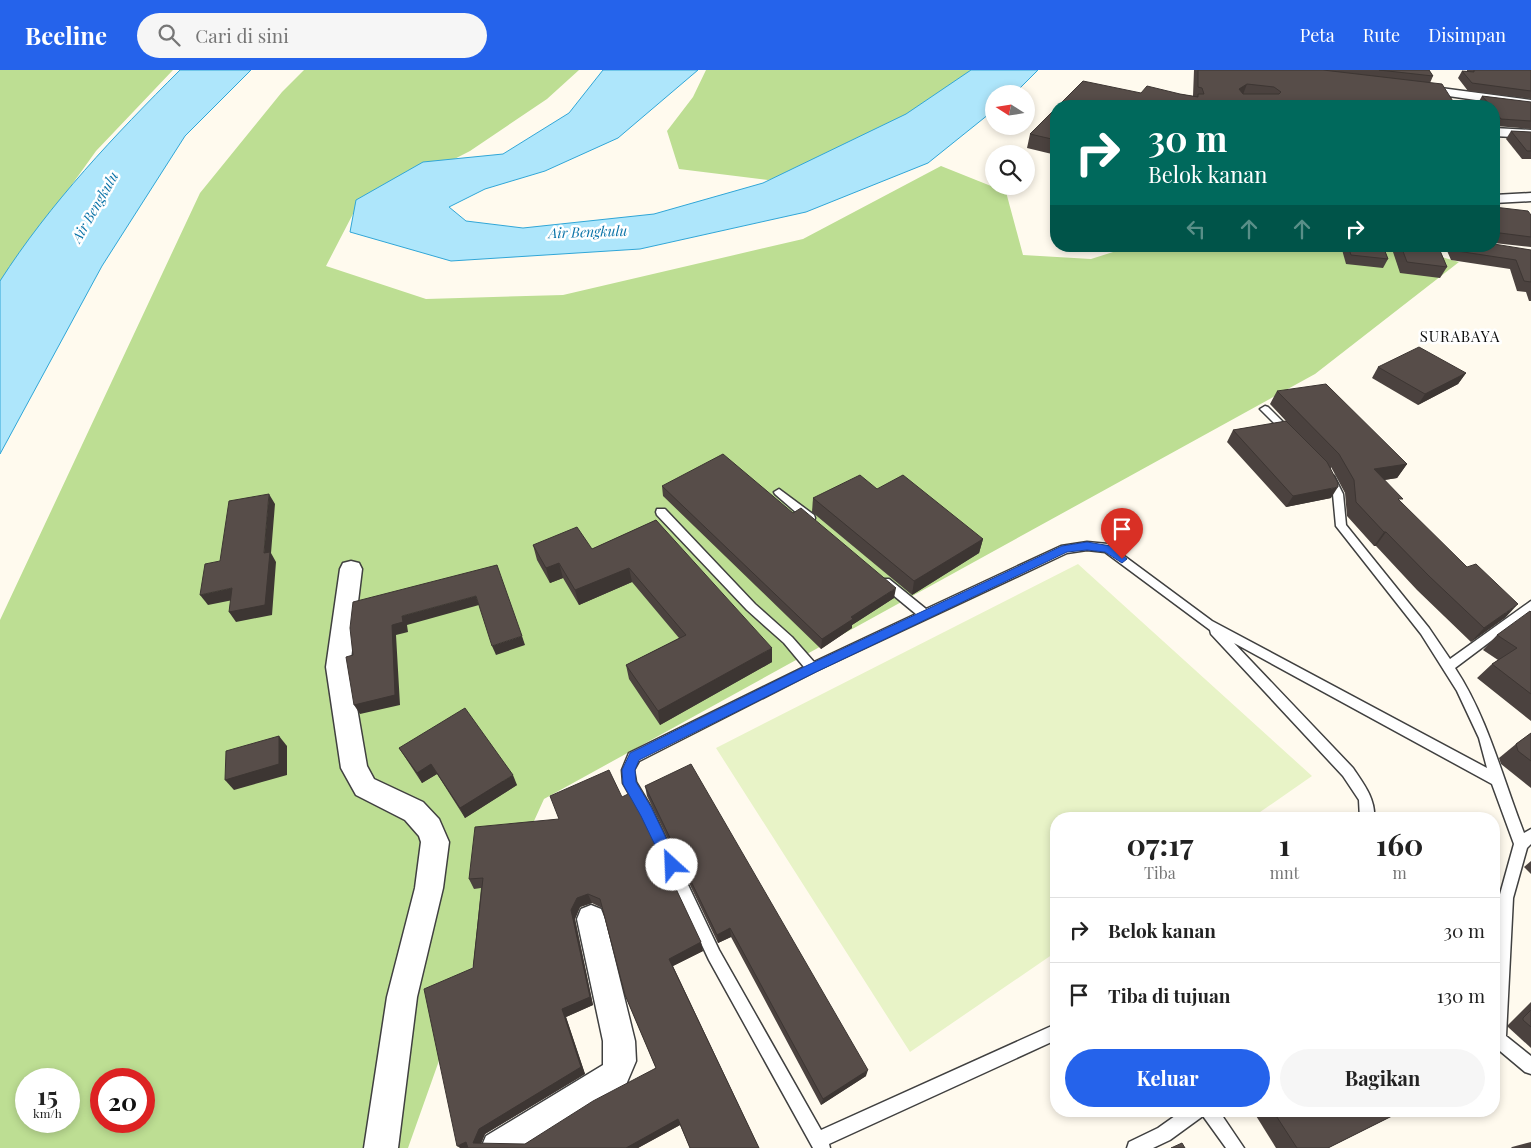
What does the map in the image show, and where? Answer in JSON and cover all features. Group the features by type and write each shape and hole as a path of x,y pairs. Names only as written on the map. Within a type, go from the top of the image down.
{"street":[{"path":"1410,88 1531,104"},
{"path":"1500,132 1531,134"},
{"path":"1500,198 1531,197"},
{"path":"351,569 338,667 354,768 366,787 414,811 430,828 435,842 429,888 402,997 381,1148"},
{"path":"498,1148 614,1076 620,1061 618,1041 591,919"}],"lane":[{"path":"1265,409 1299,442"},
{"path":"1326,470 1338,494 1341,526 1425,631 1475,712 1485,738 1497,780 1526,839 1506,898 1500,981"},
{"path":"778,492 815,523"},
{"path":"661,512 751,607 788,640 812,668"},
{"path":"1050,1035 820,1144 714,955 646,811 630,784 628,770 634,757 812,668 1065,549 1087,546 1108,548 1208,624 1497,780"},
{"path":"874,572 925,615"},
{"path":"1448,667 1531,606"},
{"path":"1208,624 1348,772 1362,792 1367,812"},
{"path":"1500,1040 1531,1066"},
{"path":"1135,1148 1164,1134 1188,1117"},
{"path":"1213,1117 1236,1148"}],"green space":[{"path":"0,70 173,70 96,151 0,285"},
{"path":"304,70 579,70 547,99 470,151 355,210 326,266 426,299 563,295 803,239 941,166 985,184 985,195 1007,195 1023,255 1091,259 1113,252 1424,252 1459,262 1315,374 544,799 489,920 408,1148 0,1148 0,620 200,193 282,92"},
{"path":"706,70 978,70 943,98 833,159 768,180 679,169 667,131 693,97"},
{"path":"1078,564 1312,776 1260,812 1050,812 1050,956 910,1052 716,748"}],"water":[{"name":"Air Bengkulu","path":"180,70 251,70 185,136 102,266 0,454 0,281 40,224 84,171 131,119"},
{"name":"Air Bengkulu","path":"603,70 698,70 618,138 545,171 485,189 449,207 466,221 523,228 654,214 763,183 906,114 971,70 1038,70 1023,85 985,85 985,117 928,163 806,212 640,249 451,261 350,232 356,200 423,162 503,154 569,113"}],"building":[{"path":"1198,70 1323,70 1442,84 1452,100 1064,100 1083,81 1141,93 1147,86 1198,97 1198,94 1204,94 1202,88 1198,87","holes":["1247,84 1274,87 1281,92 1279,94 1243,94 1239,89"]},
{"path":"1379,70 1429,70 1433,76"},
{"path":"1474,70 1531,70 1531,91 1472,83 1462,71 1474,72"},
{"path":"1482,96 1531,102 1531,121 1501,119 1500,100 1486,100"},
{"path":"1050,114 1050,139 1034,135 1035,129"},
{"path":"1511,131 1531,132 1531,151 1527,151"},
{"path":"1500,208 1528,211 1531,215 1531,237 1500,233"},
{"path":"1500,245 1531,250 1531,282 1524,281 1516,260 1464,252 1500,252"},
{"path":"1350,252 1385,252 1388,259 1351,255"},
{"path":"1403,252 1441,252 1447,267 1407,262"},
{"path":"1419,347 1466,373 1425,394 1378,367"},
{"path":"1326,384 1407,464 1374,469 1403,499 1398,499 1467,567 1476,564 1518,604 1484,628 1384,532 1356,502 1354,480 1339,454 1277,391"},
{"path":"1286,421 1327,462 1338,483 1338,487 1293,496 1233,430"},
{"path":"723,454 793,513 801,508 896,588 851,617 853,619 822,639 662,486"},
{"path":"860,475 877,489 903,475 983,539 914,581 813,498"},
{"path":"269,494 264,553 270,552 265,605 229,612 232,588 200,595 205,564 220,561 229,501"},
{"path":"656,520 772,648 658,711 626,665 686,635 629,568 575,590 559,563 546,568 533,545 577,527 592,549"},
{"path":"497,565 522,636 492,646 476,596 402,616 403,622 392,625 395,695 354,705 346,657 353,655 350,628 353,602"},
{"path":"1530,611 1531,694 1492,664 1517,648 1497,635"},
{"path":"465,708 513,775 460,808 431,764 417,773 399,748"},
{"path":"1531,733 1531,761 1518,751 1516,744"},
{"path":"279,736 279,764 225,780 226,751"},
{"path":"691,764 868,1070 823,1099 730,928 717,935 645,786"},
{"path":"609,770 622,797 630,793 701,942 669,959 759,1148 690,1148 678,1119 626,1148 468,1148 466,1142 457,1146 424,989 473,968 483,878 469,879 475,827 559,819 550,796","holes":["588,894 600,899 625,995 656,1068 593,1101 525,1144 473,1143 479,1129 581,1067 562,1009 590,997 571,910 577,898"]},
{"path":"1531,1010 1531,1027 1523,1018"},
{"path":"1277,1117 1390,1117 1328,1148 1297,1148"},
{"path":"1182,1143 1185,1148 1171,1148"}],"district":[{"name":"SURABAYA","path":"1460,337"}],"route":[{"path":"672,865 646,811 630,784 628,770 634,757 812,668 1065,549 1087,546 1108,548 1122,559"}]}
